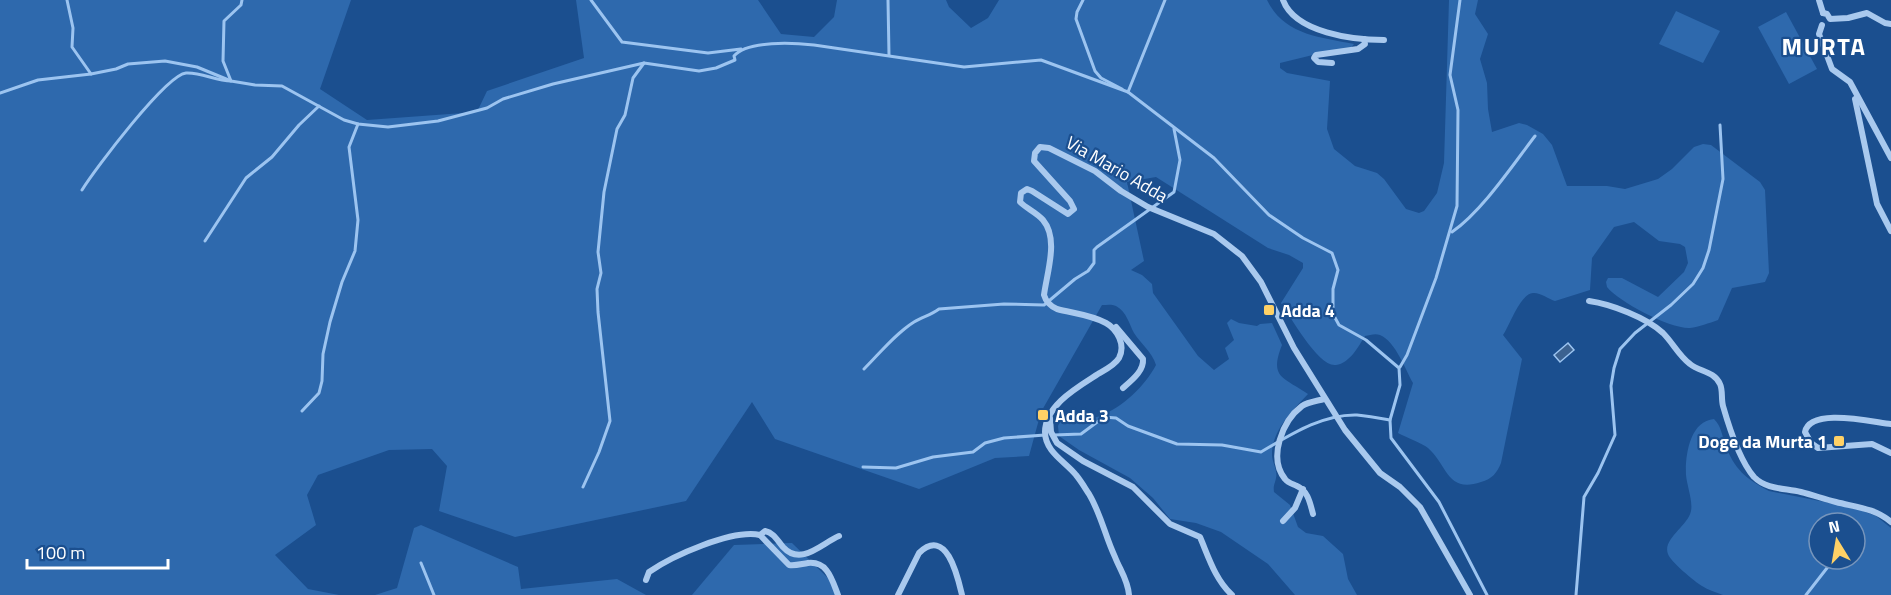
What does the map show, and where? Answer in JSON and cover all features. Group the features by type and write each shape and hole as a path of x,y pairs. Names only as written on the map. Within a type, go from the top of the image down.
{"street":[{"path":"1282,0 1286,8 1305,24 1327,32 1384,40"},
{"path":"1819,0 1823,13 1827,14 1830,19"},
{"path":"1822,25 1818,19 1823,13"},
{"path":"1830,19 1848,18 1867,13 1891,24"},
{"path":"1822,25 1828,24 1830,19"},
{"path":"1822,25 1819,34 1832,69 1847,78 1891,158"},
{"path":"1332,63 1318,62 1314,58 1316,55 1358,49 1365,44 1364,39"},
{"path":"1854,92 1877,204 1891,231"},
{"name":"Via Mario Adda","path":"1110,326 1100,320 1058,309 1045,299 1050,233 1044,221 1020,202 1021,193 1027,189 1032,191 1068,214 1074,209 1070,201 1034,161 1035,153 1040,147 1049,148 1095,171 1121,191 1148,207 1214,234 1242,256 1261,282 1294,348 1324,399 1345,430 1380,473 1400,487 1420,507 1470,595"},
{"path":"1588,301 1613,307 1643,320 1663,333 1676,351 1691,365 1715,376 1721,386 1723,404 1742,456 1755,478 1772,488 1852,504 1884,516 1891,522"},
{"path":"1110,326 1115,326 1143,359 1143,365 1137,375 1124,388"},
{"path":"1110,326 1121,342 1119,358 1058,403 1047,420 1046,439 1056,456 1075,474 1090,495 1100,515 1115,559 1122,570 1129,595"},
{"path":"1313,514 1303,489 1288,482 1281,472 1277,453 1278,445 1289,421 1301,407 1324,399"},
{"path":"1050,414 1051,432 1056,443 1133,487 1170,524 1200,537 1212,568 1222,586 1232,595"},
{"path":"1891,424 1822,418 1810,422 1805,432 1808,440 1818,448 1872,444 1891,453"},
{"path":"1283,520 1295,508 1303,489"},
{"path":"760,535 765,531 771,533 784,549 798,556 826,546 839,536"},
{"path":"646,580 649,572 684,553 726,538 748,534 760,535 789,565 814,562 822,565 830,576 838,595"},
{"path":"898,595 919,553 924,548 933,546 942,549 952,561 962,595"}],"shaded area":[{"path":"0,0 351,0 320,89 367,120 477,112 487,91 584,58 576,0 758,0 781,34 814,37 834,17 837,0 946,0 949,7 971,28 988,18 999,0 1267,0 1274,12 1293,27 1316,36 1354,44 1350,49 1280,63 1280,68 1287,73 1330,81 1327,129 1334,149 1355,166 1377,173 1406,209 1419,213 1424,211 1437,193 1444,163 1449,0 1478,0 1475,14 1488,34 1480,59 1487,83 1492,132 1519,123 1543,134 1552,145 1567,186 1607,186 1625,189 1658,179 1672,169 1694,147 1703,144 1711,145 1760,182 1765,190 1769,273 1765,282 1732,288 1718,320 1690,328 1670,324 1622,300 1607,287 1606,282 1608,278 1622,278 1658,297 1684,272 1688,263 1685,247 1659,241 1634,222 1614,227 1592,258 1590,290 1555,301 1533,293 1524,299 1516,311 1503,335 1522,359 1501,463 1496,473 1488,479 1470,485 1461,484 1454,481 1428,448 1398,433 1413,383 1400,356 1386,338 1376,334 1365,336 1349,358 1341,364 1329,364 1306,340 1281,303 1303,268 1303,263 1289,255 1268,248 1156,177 1127,182 1144,261 1131,270 1142,275 1152,284 1153,293 1198,356 1214,370 1229,359 1225,348 1234,340 1227,323 1231,319 1257,326 1272,323 1282,345 1278,356 1278,371 1285,380 1308,394 1284,422 1275,437 1272,455 1276,469 1274,492 1290,505 1298,527 1306,533 1323,536 1343,554 1348,579 1357,595 1295,595 1268,564 1221,532 1196,523 1170,519 1153,498 1130,478 1079,450 1059,436 1058,426 1062,417 1091,418 1109,412 1133,395 1156,365 1134,333 1123,311 1116,306 1102,305 1041,412 1029,456 995,458 919,489 775,439 752,402 686,501 515,537 439,511 447,466 432,449 389,450 318,475 307,495 316,525 275,555 308,589 339,595 0,595"},
{"path":"1676,11 1720,31 1703,63 1659,44"},
{"path":"1786,12 1817,69 1789,84 1758,27"},
{"path":"1568,343 1574,350 1560,362 1554,355"},
{"path":"1714,419 1732,460 1747,477 1761,487 1769,491 1863,511 1807,511 1807,571 1867,571 1867,513 1876,516 1891,528 1891,595 1723,595 1709,590 1689,576 1670,557 1667,548 1691,511 1686,475 1687,458 1694,432 1699,426"},
{"path":"421,525 518,567 521,589 617,579 646,595 375,595 397,588 414,528"},
{"path":"792,543 832,582 836,595 692,595 734,545"}],"waterway":[{"path":"67,0 73,28 72,47 91,74"},
{"path":"82,190 131,124 176,78 192,73 231,81 223,61 224,21 241,5 242,0"},
{"path":"591,0 622,42 708,53 741,49"},
{"path":"888,0 889,55"},
{"path":"1083,0 1076,19 1095,71 1101,78 1122,89"},
{"path":"1128,92 1165,0"},
{"path":"1400,367 1407,355 1436,278 1457,206 1458,110 1450,75 1460,0"},
{"path":"0,93 38,80 91,74 128,64 165,61 197,67 231,81 282,86 344,120 388,127 438,121 487,108 503,99 553,84 644,63 699,71 716,68 735,60 734,56 740,51 760,45 814,45 964,67 1041,60 1128,92 1214,158 1269,215 1303,238 1332,253 1338,270 1333,289 1333,314 1339,325 1366,340 1399,368 1400,385 1390,420 1391,438 1439,502 1487,595"},
{"path":"583,487 610,421 597,289 601,273 598,252 604,192 617,129 625,115 633,78 644,63"},
{"path":"205,241 246,178 272,157 299,125 319,106"},
{"path":"302,411 319,393 323,354 330,322 342,282 355,251 358,220 349,147 358,124"},
{"path":"1576,595 1584,497 1615,435 1611,386 1614,368 1620,349 1635,333 1671,305 1693,284 1703,268 1709,250 1723,179 1720,125"},
{"path":"864,369 907,327 939,309 1004,304 1044,305 1088,271 1094,263 1094,250 1097,247 1174,192 1180,160 1174,129"},
{"path":"1452,232 1485,200 1535,136"},
{"path":"1054,435 1081,434 1104,417 1116,418 1128,426 1177,444 1222,445 1261,452 1307,427 1331,418 1357,415 1390,420"},
{"path":"863,467 896,468 933,457 973,452 985,443 1004,438 1045,435"},
{"path":"421,563 434,595"},
{"path":"1806,595 1825,571"}],"place":[{"name":"Adda 4","path":"1269,310"},
{"name":"Adda 3","path":"1043,415"},
{"name":"Doge da Murta 1","path":"1839,441"}],"district":[{"name":"MURTA","path":"1824,46"}]}
